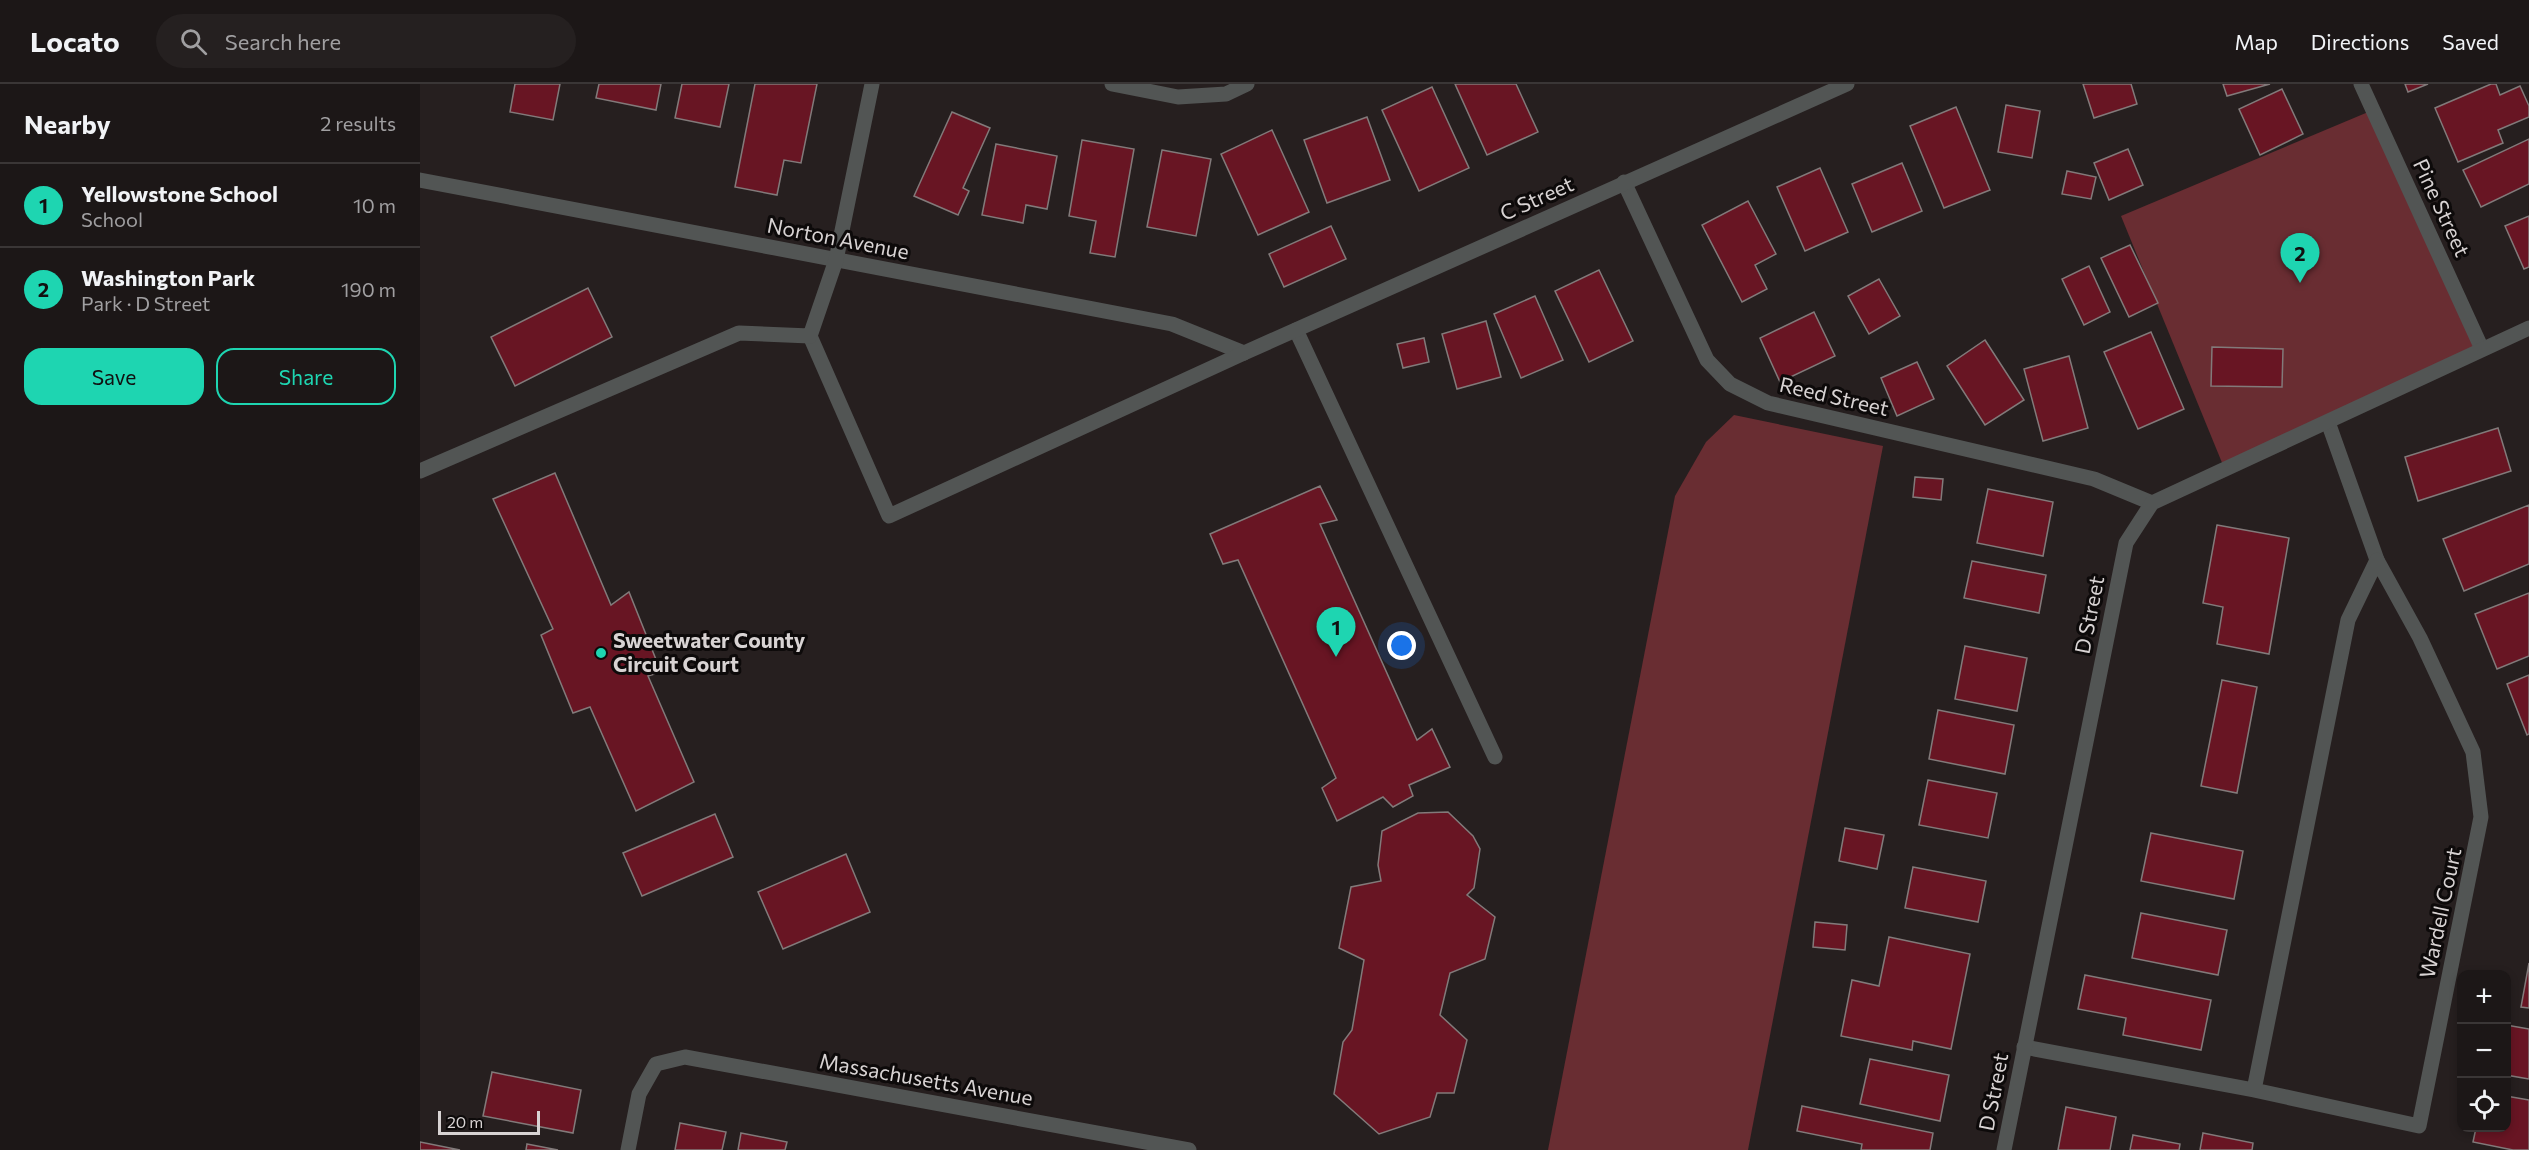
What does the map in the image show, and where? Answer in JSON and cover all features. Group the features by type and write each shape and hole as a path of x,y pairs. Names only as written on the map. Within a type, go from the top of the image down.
{"street":[{"path":"420,471 739,333 810,336 836,260 872,84"},
{"path":"1113,84 1178,97 1226,94 1247,84"},
{"name":"C Street","path":"810,336 889,516 1244,353 1847,84"},
{"name":"Pine Street","path":"2361,84 2482,349"},
{"name":"Norton Avenue","path":"420,180 1172,324 1244,353"},
{"name":"Reed Street","path":"1624,182 1707,360 1730,384 1768,403 2094,479 2152,503"},
{"path":"2152,503 2529,328"},
{"path":"1296,330 1495,757"},
{"name":"Wardell Court","path":"2024,1047 2254,1090 2419,1126 2481,817 2473,752 2420,638 2377,560 2328,422"},
{"name":"D Street","path":"2004,1150 2126,543 2152,503"},
{"path":"2254,1090 2348,620 2377,560"},
{"name":"Massachusetts Avenue","path":"628,1150 639,1094 656,1064 685,1057 1189,1150"}],"shaded area":[{"path":"2373,110 2482,349 2225,470 2121,216"},
{"path":"1734,415 1883,446 1748,1150 1548,1150 1675,496 1706,442"}],"building":[{"path":"515,84 560,84 553,120 510,112"},
{"path":"599,84 661,84 656,110 596,98"},
{"path":"682,84 729,84 720,127 675,118"},
{"path":"755,84 817,84 801,163 784,160 777,195 735,187"},
{"path":"1455,84 1516,84 1538,132 1487,155"},
{"path":"2083,84 2131,84 2137,104 2094,118"},
{"path":"2223,84 2270,84 2227,96"},
{"path":"2405,84 2428,84 2408,92"},
{"path":"2491,84 2496,84 2500,95 2520,86 2529,106 2529,117 2498,130 2503,143 2458,162 2435,108"},
{"path":"1432,87 1469,168 1419,191 1382,110"},
{"path":"2282,89 2303,134 2260,155 2239,109"},
{"path":"2006,105 2040,111 2032,158 1998,152"},
{"path":"1956,107 1990,190 1944,208 1910,126"},
{"path":"952,112 990,128 963,188 969,191 958,215 914,196"},
{"path":"1367,117 1390,180 1327,203 1304,140"},
{"path":"1272,130 1309,212 1258,235 1221,154"},
{"path":"2529,139 2529,184 2481,207 2463,170"},
{"path":"1082,140 1134,149 1115,257 1090,253 1096,221 1069,216"},
{"path":"996,144 1057,156 1047,209 1026,205 1023,223 982,215"},
{"path":"2128,149 2143,185 2109,200 2094,163"},
{"path":"1162,150 1211,159 1196,236 1147,227"},
{"path":"1902,163 1922,211 1872,232 1852,184"},
{"path":"1820,168 1848,232 1805,251 1777,187"},
{"path":"2067,171 2096,177 2091,199 2062,194"},
{"path":"1748,201 1776,254 1755,265 1767,289 1742,302 1702,225"},
{"path":"2529,216 2529,267 2524,269 2505,226"},
{"path":"1331,226 1346,259 1284,287 1269,254"},
{"path":"2130,245 2158,303 2129,317 2101,258"},
{"path":"2089,266 2110,312 2084,325 2062,279"},
{"path":"1599,270 1633,341 1589,362 1555,291"},
{"path":"1879,279 1900,316 1869,334 1848,296"},
{"path":"588,288 612,337 515,386 491,337"},
{"path":"1535,296 1563,360 1521,378 1494,314"},
{"path":"1814,312 1835,356 1780,382 1760,338"},
{"path":"1486,321 1501,377 1457,389 1442,334"},
{"path":"2151,332 2184,409 2138,429 2104,352"},
{"path":"1424,338 1429,362 1403,368 1397,344"},
{"path":"1985,340 2024,400 1985,425 1947,366"},
{"path":"2212,347 2283,349 2282,387 2211,386"},
{"path":"2069,356 2088,428 2043,441 2024,369"},
{"path":"1917,362 1934,399 1897,416 1881,378"},
{"path":"2498,428 2511,471 2418,501 2405,457"},
{"name":"Sweetwater County Circuit Court","path":"555,473 611,605 629,592 661,672 648,676 694,782 636,811 590,707 573,713 541,635 553,629 493,499"},
{"path":"1915,477 1943,479 1941,500 1913,497"},
{"path":"1320,486 1337,520 1320,524 1417,740 1432,729 1450,767 1409,785 1413,796 1393,807 1383,797 1337,821 1322,788 1336,778 1238,560 1223,564 1210,534"},
{"path":"1988,489 2053,502 2043,556 1977,543"},
{"path":"2529,505 2529,564 2464,591 2443,539"},
{"path":"2217,525 2289,538 2269,654 2217,644 2223,607 2203,603"},
{"path":"1972,561 2046,575 2039,613 1964,598"},
{"path":"2529,593 2529,656 2497,669 2475,614"},
{"path":"1965,646 2027,658 2017,711 1955,699"},
{"path":"2529,675 2529,734 2527,735 2507,684"},
{"path":"2222,680 2257,687 2237,793 2201,786"},
{"path":"1938,710 2014,725 2005,774 1929,759"},
{"path":"1928,780 1997,793 1988,838 1919,825"},
{"path":"1448,812 1473,836 1480,849 1474,888 1467,895 1495,917 1485,959 1450,973 1440,1015 1467,1040 1454,1093 1437,1093 1430,1117 1379,1134 1334,1094 1343,1042 1352,1030 1364,960 1339,948 1351,887 1381,881 1378,865 1382,831 1418,813"},
{"path":"715,814 733,857 642,896 623,853"},
{"path":"1845,828 1884,835 1877,869 1839,861"},
{"path":"2151,833 2243,851 2234,899 2141,881"},
{"path":"846,854 870,912 783,949 758,892"},
{"path":"1913,867 1986,881 1978,922 1905,908"},
{"path":"2141,913 2227,930 2218,975 2132,958"},
{"path":"1815,922 1847,925 1845,950 1813,947"},
{"path":"1889,937 1970,954 1951,1049 1913,1041 1912,1050 1841,1036 1852,980 1879,986"},
{"path":"2529,963 2529,1008 2521,1007"},
{"path":"2085,975 2211,1000 2201,1050 2123,1035 2126,1018 2078,1009"},
{"path":"2511,1026 2529,1029 2529,1079 2511,1076"},
{"path":"1870,1059 1949,1075 1940,1121 1860,1104"},
{"path":"492,1072 581,1090 573,1133 483,1116"},
{"path":"2511,1097 2529,1100 2529,1150 2513,1150 2473,1142 2475,1132 2511,1132"},
{"path":"1802,1106 1933,1133 1930,1150 1861,1150 1862,1144 1797,1131"},
{"path":"2066,1107 2116,1117 2110,1150 2058,1150"},
{"path":"680,1123 726,1132 722,1150 675,1150"},
{"path":"741,1133 787,1142 785,1150 738,1150"},
{"path":"2203,1133 2253,1143 2252,1150 2200,1150"},
{"path":"2133,1135 2180,1144 2179,1150 2130,1150"},
{"path":"420,1142 460,1150 420,1150"},
{"path":"527,1144 558,1150 526,1150"}],"place":[{"name":"Washington Park","path":"2300,283"},
{"name":"Sweetwater County Circuit Court","path":"601,653"},
{"name":"Yellowstone School","path":"1336,657"}]}
